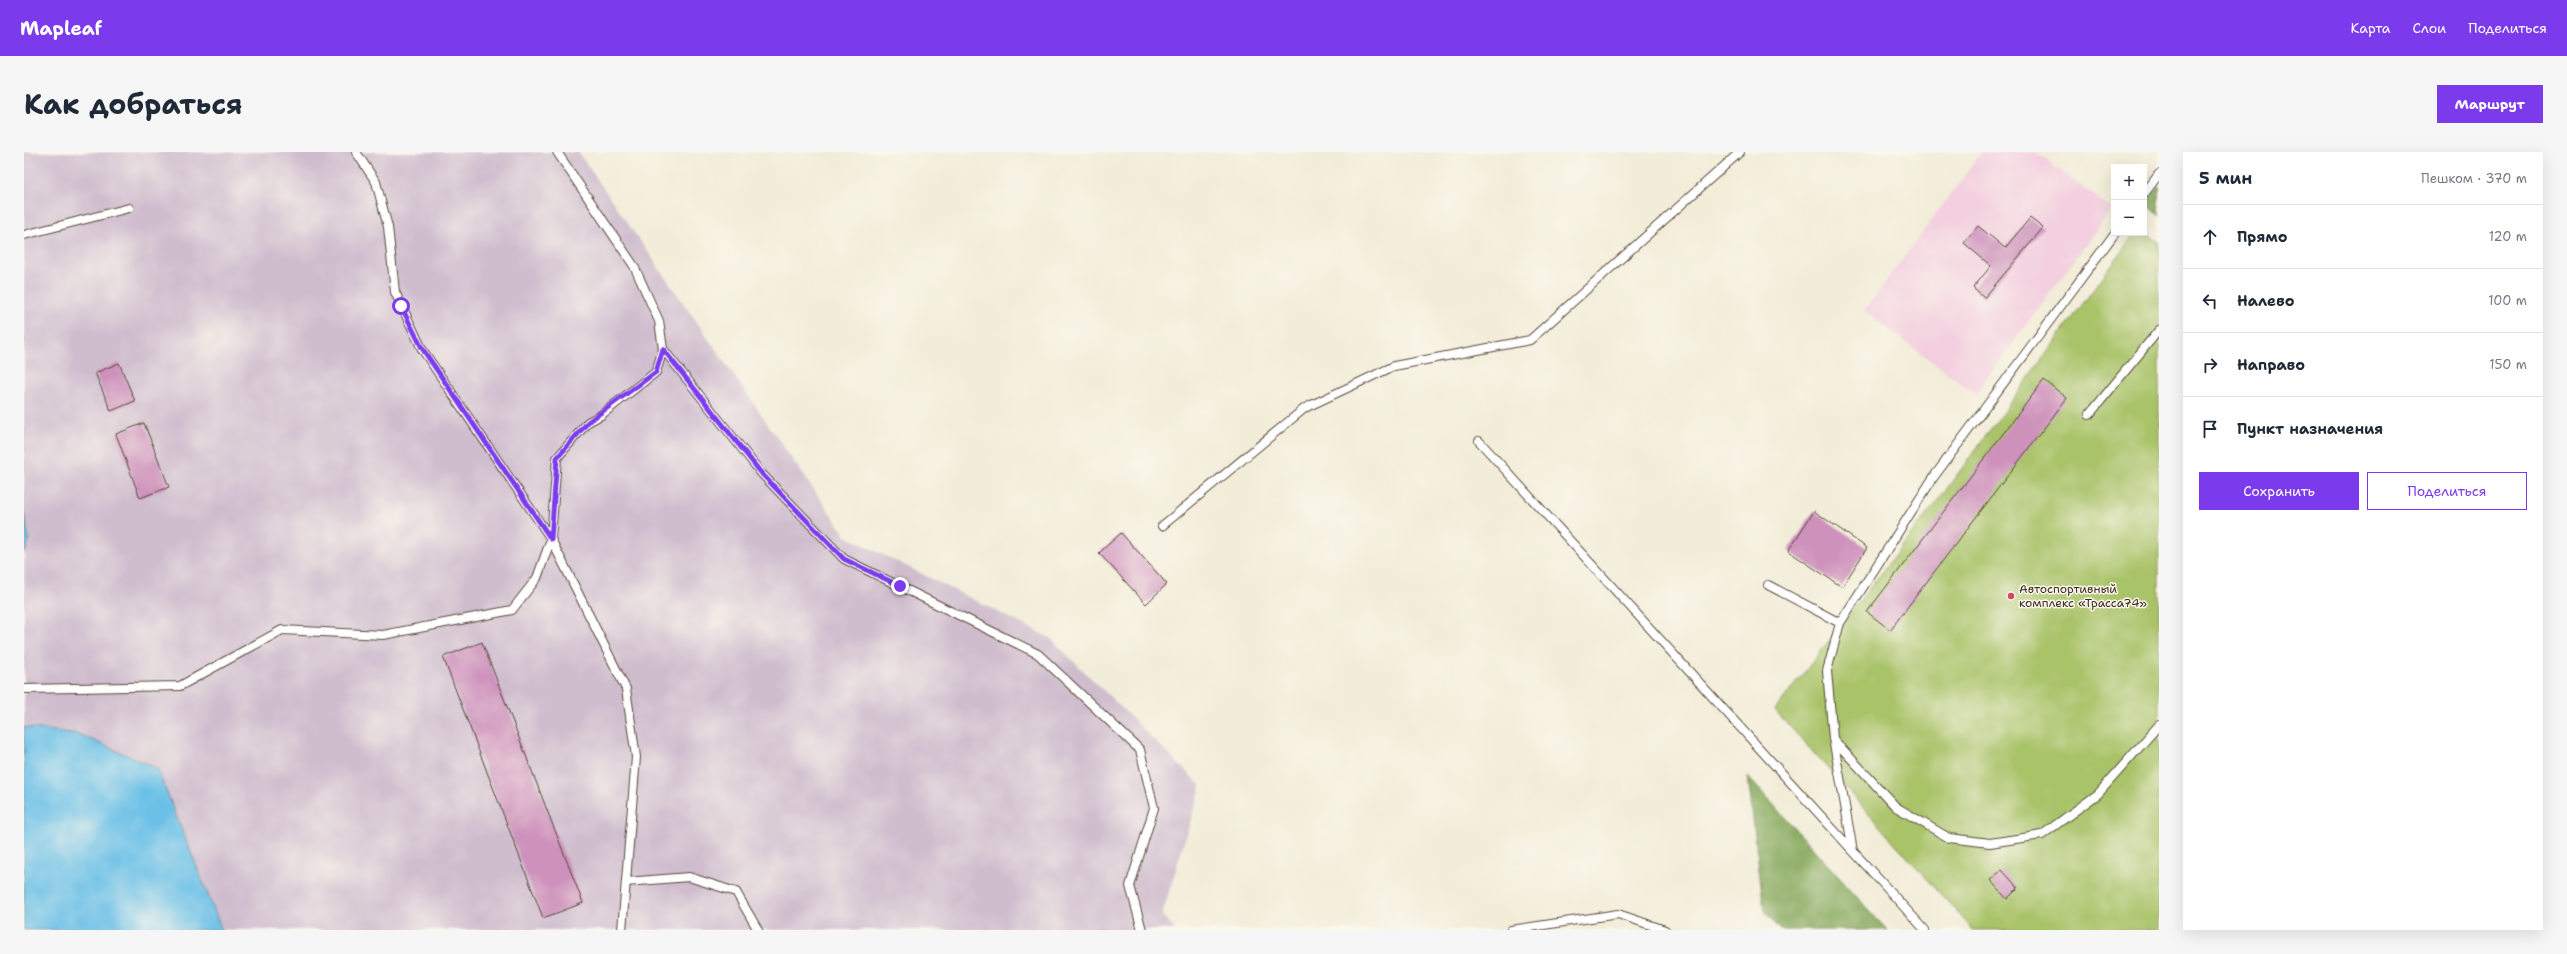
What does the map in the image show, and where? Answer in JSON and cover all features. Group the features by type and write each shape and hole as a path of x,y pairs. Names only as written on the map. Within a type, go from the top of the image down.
{"lane":[{"path":"356,152 376,182 388,227 395,292 422,348 551,539 626,689 636,757 622,930"},
{"path":"24,689 180,686 282,630 383,635 512,610 537,578 551,539 557,458 588,422 656,372 663,349 659,321 634,266 558,152"},
{"path":"1162,526 1305,408 1394,366 1530,340 1740,152"},
{"path":"2147,190 2159,174"},
{"path":"24,235 129,208"},
{"path":"1853,851 1833,738 1827,671 1840,622 1933,478 2113,236"},
{"path":"2089,415 2159,330"},
{"path":"663,349 762,474 844,559 1038,654 1140,750 1154,808 1130,886 1142,930"},
{"path":"1479,441 1925,930"},
{"path":"1768,585 1840,622"},
{"path":"1833,738 1896,807 1949,838 1990,843 2042,835 2048,831 2098,794 2159,725"},
{"path":"626,882 688,877 736,892 758,930"},
{"path":"1512,930 1618,914 1665,930"}],"shaded area":[{"path":"24,152 578,152 846,536 1050,638 1201,786 1162,915 1175,930 24,930"},
{"path":"1982,152 2035,152 2111,208 2111,210 1975,394 1864,311"}],"green space":[{"path":"2159,186 2159,215 2147,205 2147,201"},
{"name":"Автоспортивный комплекс «Трасса74»","path":"2147,233 2159,242 2159,930 1973,930 1775,710 1951,483 2133,236 2147,236"},
{"path":"1748,777 1887,930 1781,930 1764,911"}],"water":[{"path":"24,512 29,539 26,551 24,551"},
{"path":"24,727 78,734 157,768 222,930 24,930"}],"building":[{"path":"2030,218 2043,228 1984,298 1973,288 1991,266 1964,243 1978,226 2005,248"},
{"path":"119,363 135,401 111,411 95,373"},
{"path":"2044,380 2067,398 1890,630 1867,612"},
{"path":"144,423 169,487 140,498 116,434"},
{"path":"1814,511 1867,548 1842,587 1788,551"},
{"path":"1121,533 1167,584 1146,604 1099,553"},
{"path":"482,642 583,903 543,918 443,657"},
{"path":"2002,870 2018,888 2007,899 1990,880"}],"place":[{"name":"Автоспортивный комплекс «Трасса74»","path":"2011,596"}],"route":[{"path":"401,306 422,348 551,539 557,458 588,422 601,415 656,372 663,349 762,474 844,559 900,586"}]}
